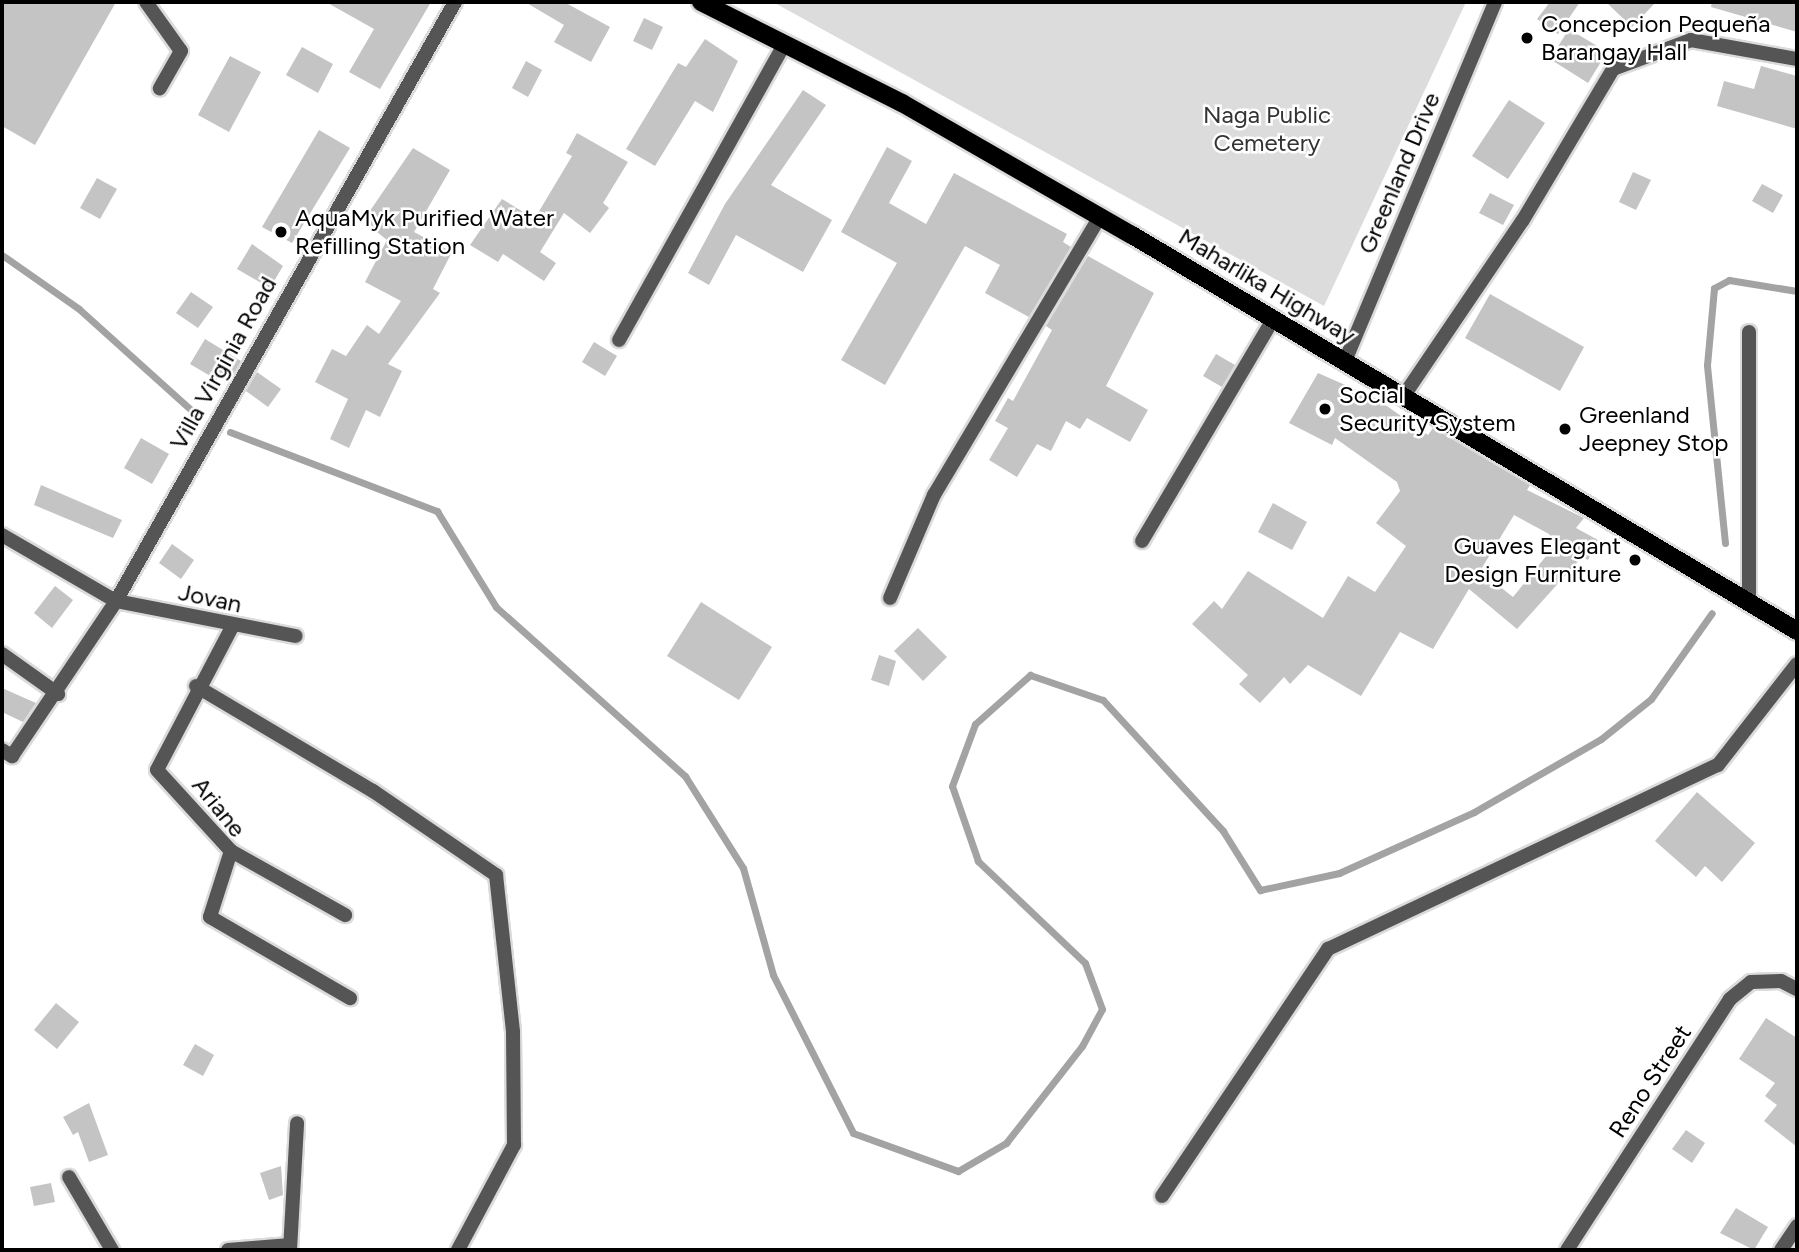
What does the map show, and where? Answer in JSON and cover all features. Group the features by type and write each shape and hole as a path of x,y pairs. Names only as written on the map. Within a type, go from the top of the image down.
{"main road":[{"name":"Maharlika Highway","path":"701,2 783,46 902,103 1749,596 1797,631"}],"street":[{"path":"146,2 181,51 160,88"},
{"name":"Villa Virginia Road","path":"2,750 12,756 58,694 116,601 455,2"},
{"name":"Greenland Drive","path":"1345,361 1495,2"},
{"path":"1405,394 1523,220 1613,69 1691,40 1797,59"},
{"path":"620,340 783,46"},
{"path":"890,598 934,495 1100,217"},
{"path":"1142,541 1274,318"},
{"path":"1749,332 1749,596"},
{"name":"Jovan","path":"2,535 116,601 232,627 296,636"},
{"name":"Ariane","path":"232,627 197,686 157,770 232,851 209,917 350,998"},
{"path":"2,654 58,694"},
{"path":"1162,1196 1328,949 1718,765 1797,664"},
{"path":"197,686 373,791 496,875 513,1032 514,1145 458,1250"},
{"path":"232,851 345,915"},
{"name":"Reno Street","path":"1567,1250 1730,999 1751,982 1781,981 1797,989"},
{"path":"228,1250 290,1248 297,1123"},
{"path":"69,1177 112,1250"},
{"path":"1781,1250 1797,1226"}],"green space":[{"name":"Naga Public Cemetery","path":"773,2 1466,2 1324,306"}],"building":[{"path":"2,2 116,2 35,145 2,126"},
{"path":"326,2 431,2 380,89 349,72 374,29"},
{"path":"525,2 564,2 610,27 591,62 554,42 564,25"},
{"path":"1550,2 1580,2 1558,34 1537,19"},
{"path":"1606,2 1656,2 1632,27"},
{"path":"1712,2 1797,2 1797,32 1711,7"},
{"path":"644,18 663,27 652,50 633,41"},
{"path":"1569,29 1607,52 1588,83 1550,59"},
{"path":"705,39 738,61 713,112 695,101 655,166 626,149 678,63 686,67"},
{"path":"302,47 333,64 318,93 286,75"},
{"path":"230,56 261,72 229,132 198,115"},
{"path":"526,61 542,70 528,97 512,88"},
{"path":"1761,66 1797,76 1797,129 1717,106 1724,81 1754,89"},
{"path":"803,90 826,105 771,185 832,220 803,272 736,235 709,285 688,273 725,204"},
{"path":"1509,100 1545,123 1508,179 1472,156"},
{"path":"319,130 350,148 292,243 262,227"},
{"path":"577,133 628,162 603,203 609,208 590,233 564,213 540,252 556,263 544,281 503,254 498,262 470,245 502,199 530,216 538,213 572,156 566,153"},
{"path":"887,147 912,161 889,203 926,224 954,173 1067,234 1063,242 1071,247 1029,317 985,293 1000,265 965,246 885,385 841,360 897,263 841,232"},
{"path":"413,148 450,170 414,232 452,252 433,289 440,293 388,364 402,371 380,417 366,410 349,448 330,439 348,399 315,382 332,349 346,356 367,325 379,334 401,301 365,282 387,240 363,221"},
{"path":"1633,172 1651,180 1636,210 1619,202"},
{"path":"97,178 117,189 100,219 80,208"},
{"path":"1762,184 1783,195 1773,213 1752,201"},
{"path":"1490,193 1514,205 1503,225 1479,213"},
{"path":"252,244 283,266 270,288 237,269"},
{"path":"1088,256 1154,293 1106,386 1148,410 1130,442 1087,418 1080,429 1066,421 1051,451 1037,444 1017,477 989,460 1008,428 995,421 1008,398 1013,401 1052,330 1046,326"},
{"path":"191,292 213,307 198,328 176,313"},
{"path":"1490,294 1584,347 1560,391 1465,338"},
{"path":"205,339 241,361 230,379 221,373 217,380 190,364"},
{"path":"594,342 617,356 605,376 582,362"},
{"path":"1216,354 1235,365 1222,387 1203,376"},
{"path":"257,372 281,389 268,407 246,391"},
{"path":"1318,373 1377,399 1428,435 1433,428 1530,485 1527,490 1584,518 1576,528 1598,540 1588,560 1582,557 1517,629 1469,589 1433,649 1400,632 1361,696 1308,665 1290,684 1284,677 1260,703 1239,684 1248,675 1192,624 1214,601 1222,609 1248,571 1323,618 1348,576 1375,592 1406,546 1376,523 1400,491 1397,482 1335,438 1332,445 1289,423","holes":["1514,515 1549,534 1555,545 1513,597 1480,571"]},
{"path":"141,438 169,454 152,484 124,468"},
{"path":"41,485 122,520 113,538 34,505"},
{"path":"1273,503 1307,522 1292,550 1258,532"},
{"path":"172,544 194,560 181,579 159,563"},
{"path":"55,586 73,600 52,628 34,613"},
{"path":"701,602 772,647 739,700 667,656"},
{"path":"918,628 947,657 923,681 894,651"},
{"path":"879,655 896,661 889,686 871,680"},
{"path":"2,688 36,703 23,722 2,712"},
{"path":"1697,792 1755,843 1722,882 1705,866 1696,877 1655,841"},
{"path":"56,1003 79,1022 57,1049 34,1030"},
{"path":"1766,1018 1797,1038 1797,1147 1764,1121 1777,1105 1765,1096 1775,1083 1739,1059"},
{"path":"195,1044 214,1055 203,1076 183,1065"},
{"path":"89,1103 108,1155 89,1162 78,1132 73,1135 63,1117"},
{"path":"1686,1130 1705,1143 1692,1163 1672,1149"},
{"path":"281,1166 283,1195 269,1200 260,1173"},
{"path":"51,1183 55,1202 34,1206 30,1187"},
{"path":"1736,1208 1768,1227 1754,1250 1720,1233"}],"waterway":[{"path":"2,255 79,309 199,417"},
{"path":"1725,543 1707,365 1714,288 1729,280 1797,291"},
{"path":"230,432 437,511 496,607 685,776 743,868 773,975 853,1133 958,1171 1006,1143 1082,1046 1102,1009 1085,963 978,861 952,786 975,724 1030,675 1103,700 1223,831 1260,890 1339,873 1474,812 1601,739 1651,699 1712,613"}],"place":[{"name":"Concepcion Pequeña Barangay Hall","path":"1527,38"},
{"name":"AquaMyk Purified Water Refilling Station","path":"281,232"},
{"name":"Social Security System","path":"1325,409"},
{"name":"Greenland Jeepney Stop","path":"1565,429"},
{"name":"Guaves Elegant Design Furniture","path":"1635,560"}]}
